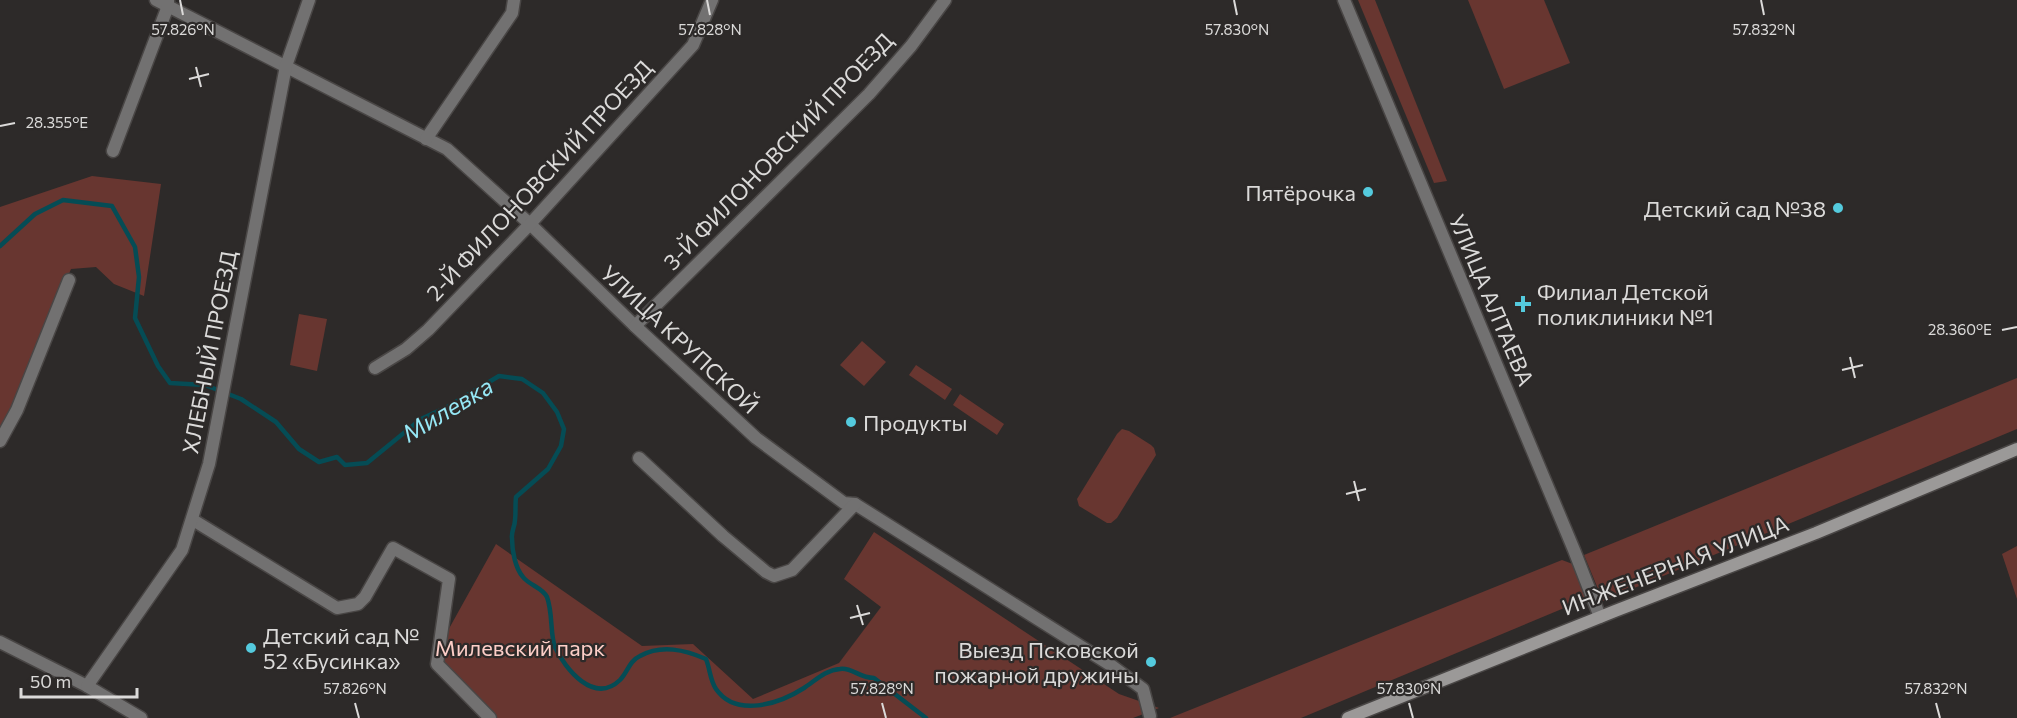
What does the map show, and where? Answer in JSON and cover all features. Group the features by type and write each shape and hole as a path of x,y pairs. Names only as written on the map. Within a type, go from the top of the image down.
{"main road":[{"name":"ИНЖЕНЕРНАЯ УЛИЦА","path":"1348,718 1816,533 2017,449"}],"street":[{"name":"ХЛЕБНЫЙ ПРОЕЗД","path":"87,686 182,550 193,519 210,464 286,66 309,0"},
{"path":"426,139 512,13 514,0"},
{"name":"2-Й ФИЛОНОВСКИЙ ПРОЕЗД","path":"375,368 406,349 428,330 530,224 693,45 712,0"},
{"name":"3-Й ФИЛОНОВСКИЙ ПРОЕЗД","path":"635,327 869,94 945,0"},
{"name":"УЛИЦА АЛТАЕВА","path":"1344,0 1600,617"},
{"name":"УЛИЦА КРУПСКОЙ","path":"164,2 447,149 530,224 635,327 756,438 844,503 855,504 1112,666 1143,689 1150,716"},
{"path":"113,151 164,2"},
{"path":"0,441 17,410 69,280"},
{"path":"639,458 723,536 774,576 792,570 855,504"},
{"path":"193,519 337,608 358,604 365,597 393,548 449,579 437,664 490,718"},
{"path":"0,642 87,686 141,718"}],"green space":[{"path":"1358,0 1375,0 1447,181 1434,183"},
{"path":"1468,0 1544,0 1570,63 1504,89"},
{"path":"92,176 161,184 144,296 114,284 96,267 71,269 0,433 0,207"},
{"path":"299,314 327,319 317,371 290,365"},
{"path":"862,341 886,362 864,386 840,365"},
{"path":"916,365 952,389 945,400 909,375"},
{"path":"2017,378 2017,429 1603,601 1584,555"},
{"path":"960,394 1004,424 997,435 953,405"},
{"path":"1122,429 1151,445 1156,455 1117,518 1107,523 1079,506 1077,499"},
{"name":"Милевский парк","path":"874,532 1119,694 1159,708 1133,718 486,718 431,661 496,544 642,646 693,644 753,699 839,663 881,607 844,579"},
{"path":"2017,546 2017,599 2002,554"},
{"path":"1562,560 1578,566 1587,593 1581,601 1301,718 1170,718"}],"waterway":[{"name":"Милевка","path":"0,246 35,214 63,200 112,206 135,247 139,277 135,318 158,366 170,383 205,385 241,399 276,422 299,449 319,462 337,457 345,465 367,463 421,419 449,406 499,376 522,379 543,393 557,412 564,429 561,446 548,469 516,497 512,536 513,553 523,577 547,597 553,642 560,656 573,674 591,686 610,687 620,680 636,658 648,652 665,649 690,653 706,659 716,689 724,698 746,706 783,699 830,671 844,669 874,678 926,718"}],"place":[{"name":"Пятёрочка","path":"1368,192"},
{"name":"Детский сад №38","path":"1838,208"},
{"name":"Филиал Детской поликлиники №1","path":"1523,304"},
{"name":"Продукты","path":"851,422"},
{"name":"Детский сад № 52 «Бусинка»","path":"251,648"},
{"name":"Выезд Псковской пожарной дружины","path":"1151,662"}]}
